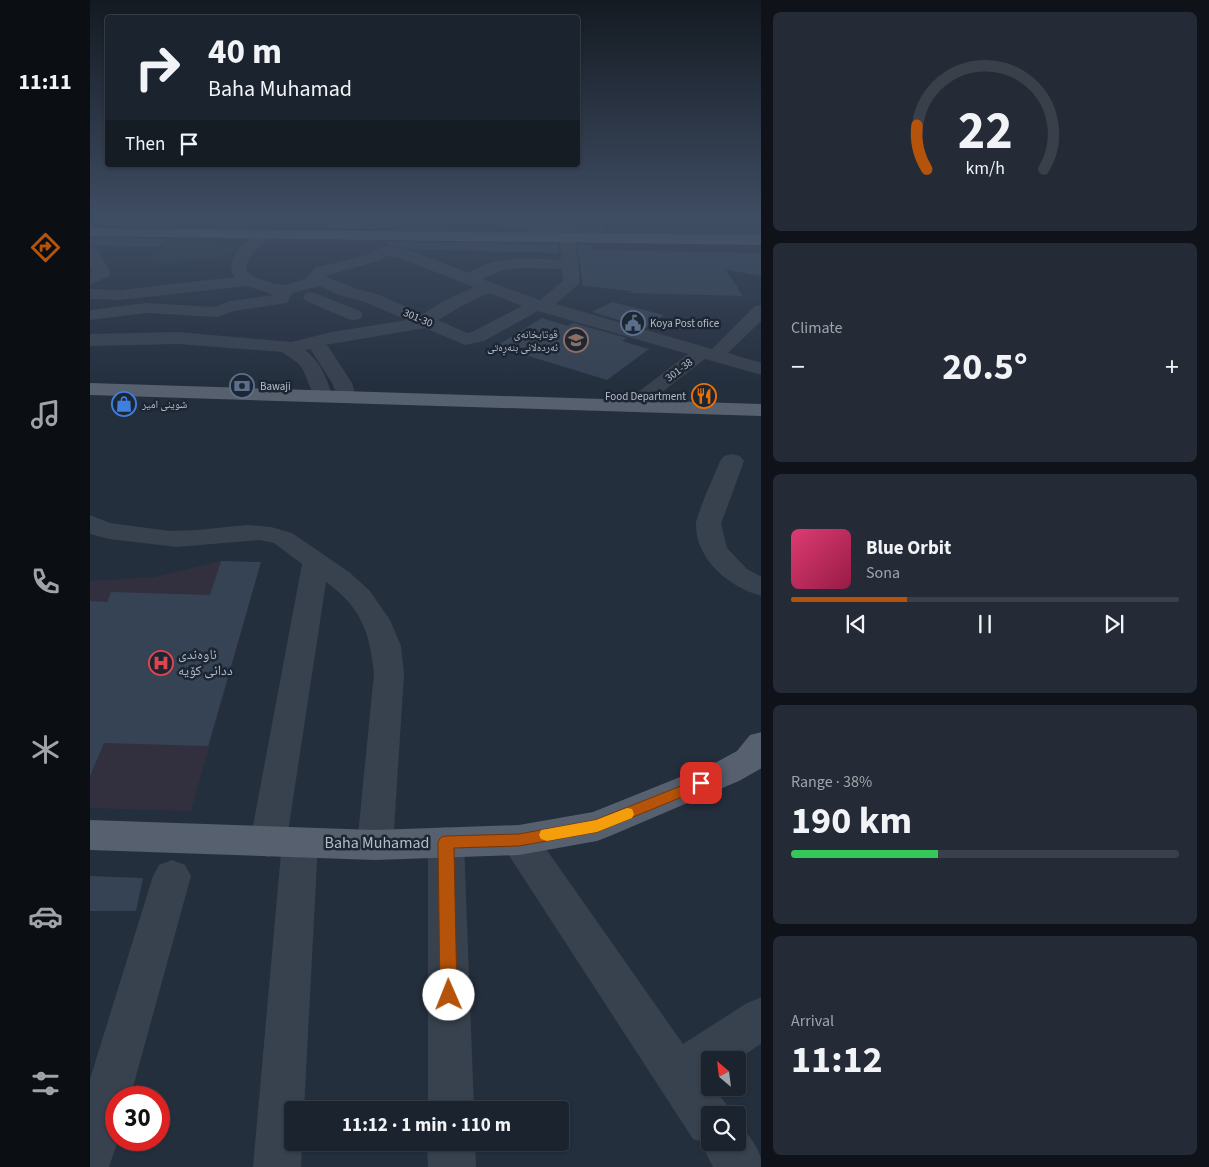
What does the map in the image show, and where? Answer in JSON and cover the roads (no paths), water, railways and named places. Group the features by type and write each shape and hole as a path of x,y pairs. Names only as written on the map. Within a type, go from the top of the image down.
{"main road":[{"path":"90,389 761,410"},
{"name":"Baha Muhamad","path":"90,835 375,845 519,840 597,826 727,772 749,760 761,745"}],"street":[{"path":"90,280 102,273"},
{"path":"241,273 248,281"},
{"path":"90,294 107,296 134,294 248,281 272,289 289,289 312,283 320,273"},
{"path":"353,279 361,273"},
{"path":"454,273 488,288 540,306 761,369"},
{"path":"475,276 480,273"},
{"path":"540,306 572,283 571,273"},
{"name":"301-30","path":"315,278 465,339 477,337 540,306"},
{"path":"174,338 180,328 169,316 179,311 190,298 182,288"},
{"path":"90,340 174,338 292,348 342,336 427,322 450,303 488,288"},
{"path":"90,315 146,308 218,312 230,306 281,299 289,289"},
{"path":"289,289 354,315"},
{"path":"134,294 146,308"},
{"name":"301-38","path":"632,406 709,354 761,310"},
{"path":"218,312 229,342"},
{"path":"292,348 313,369 322,395"},
{"path":"321,350 342,383 346,396"},
{"path":"732,461 708,524 714,550 737,575 761,587"},
{"path":"90,523 110,531 158,538 193,538 245,532 263,532 283,538 339,578 360,597 376,620 386,646 389,674 375,845"},
{"path":"277,1167 284,842 316,561"},
{"path":"519,840 701,1108"},
{"path":"446,842 451,1101"},
{"path":"90,1156 172,876"},
{"path":"678,1074 761,1019"},
{"path":"451,1151 452,1167"},
{"path":"730,1151 741,1167"}],"place":[{"name":"Koya Post ofice","path":"633,323"},
{"name":"قوتابخانه‌ی ئه‌رده‌لانی بنه‌ڕه‌تی","path":"576,340"},
{"name":"Bawaji","path":"242,386"},
{"name":"Food Department","path":"704,396"},
{"name":"شوينى امير","path":"124,404"},
{"name":"ناوەندی ددانی کۆیە","path":"161,663"}]}
